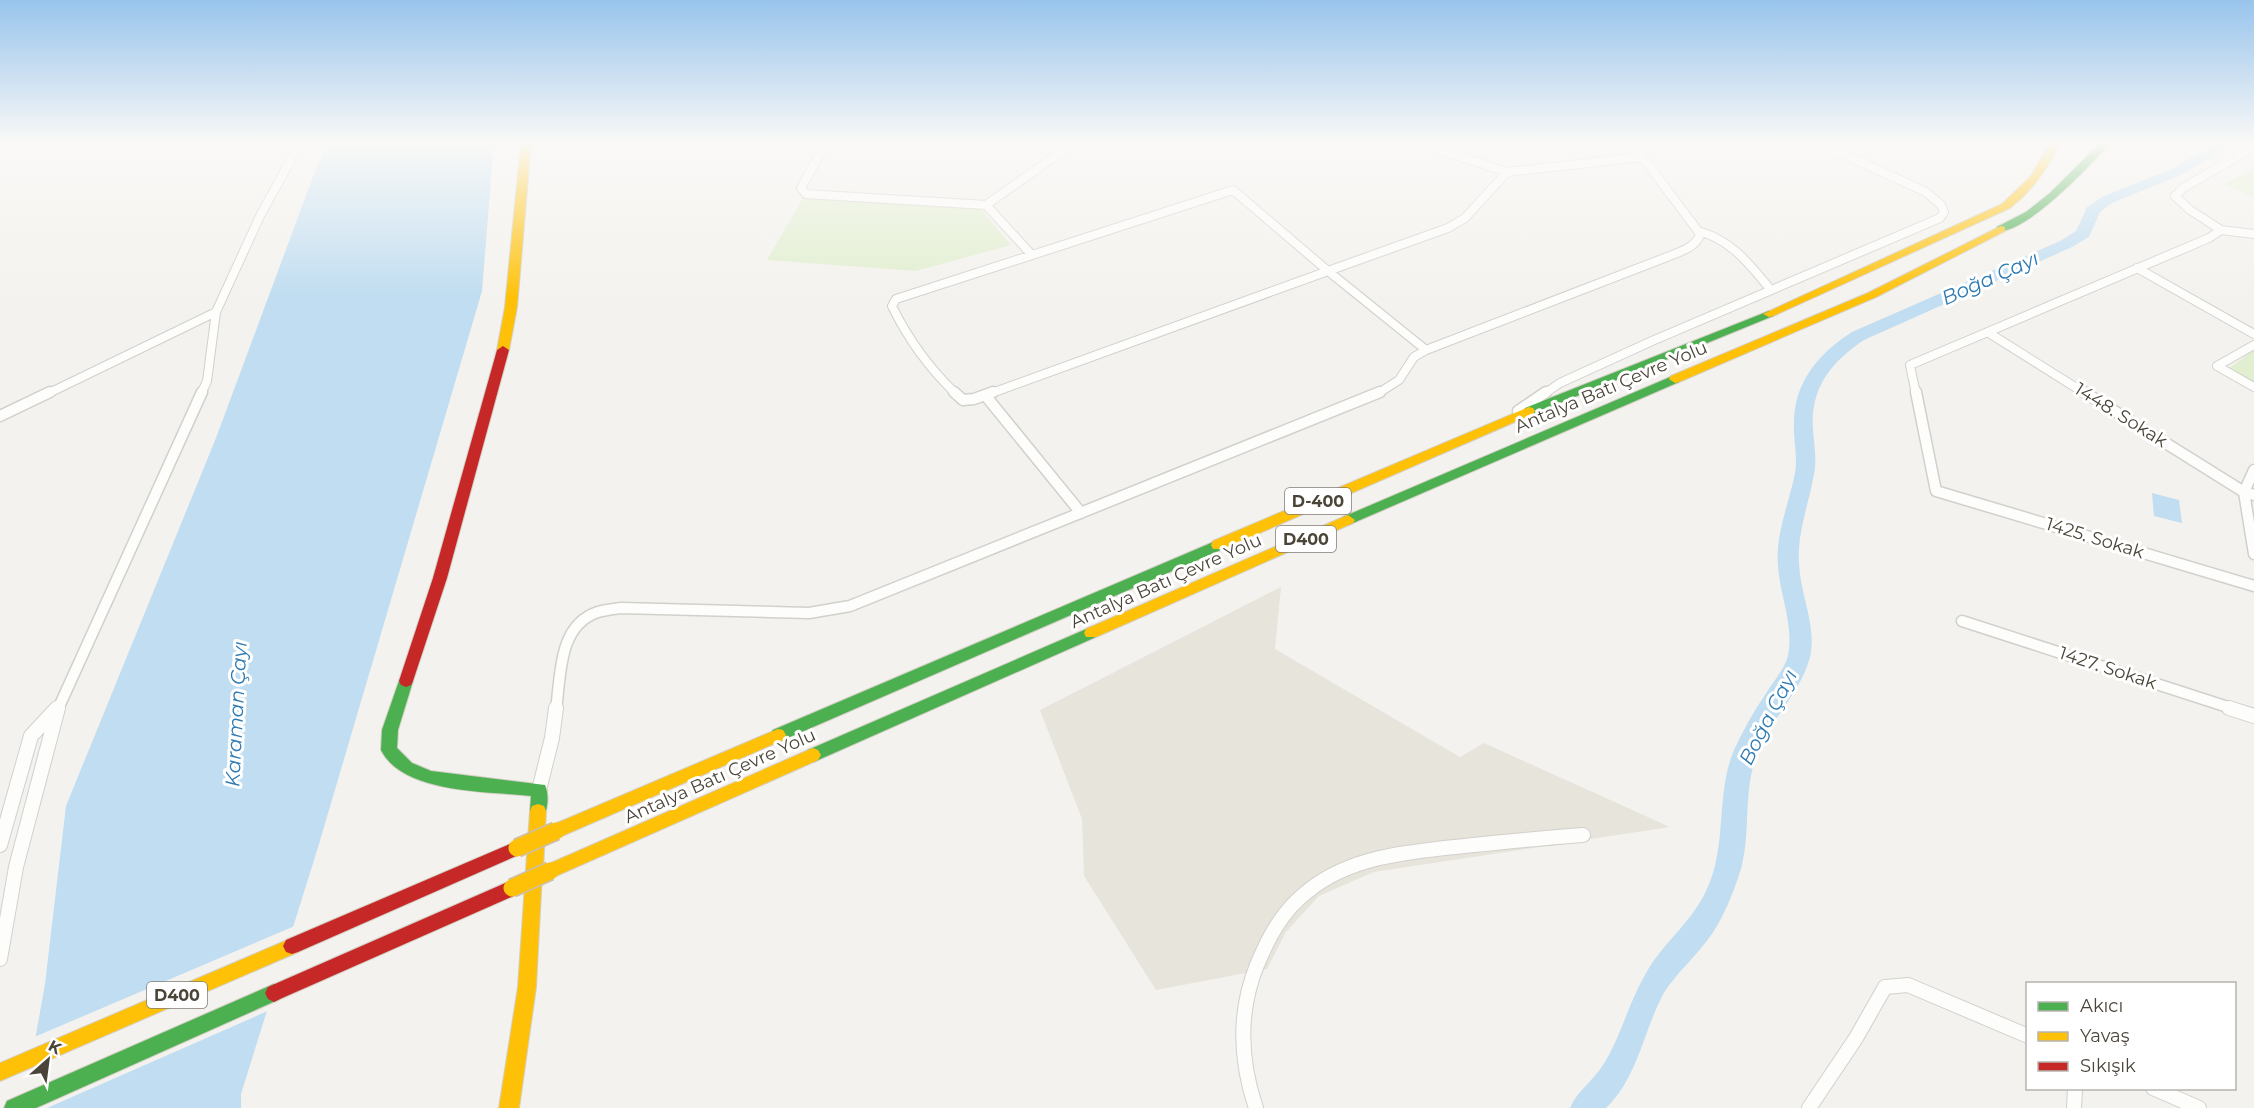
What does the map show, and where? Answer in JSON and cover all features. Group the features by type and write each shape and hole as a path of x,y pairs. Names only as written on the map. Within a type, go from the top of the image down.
{"main road":[{"path":"509,1108 527,987 539,790 430,778 406,768 389,750 390,730 440,578 504,345 511,307 521,195"},
{"name":"D-400","path":"556,831 1504,421 1827,289 2006,206 2021,195"},
{"name":"Antalya Batı Çevre Yolu","path":"14,1108 1526,442 1872,295 2030,214 2054,195"},
{"name":"D400","path":"0,1072 556,831"}],"street":[{"path":"0,959 16,867 58,708 207,381 216,312 272,195"},
{"path":"818,195 986,205 1001,195"},
{"path":"1218,195 896,299 892,306 902,327 949,387 963,400 985,395 1448,228 1465,218 1486,195"},
{"path":"1239,195 1426,350"},
{"path":"539,790 552,738 567,637 580,622 597,612 621,608 809,613 850,606 1378,393 1400,380 1414,357 1426,350 1688,248 1698,240 1698,231 1671,195"},
{"path":"1504,421 1560,383 1940,218 1944,212 1943,207 1930,195"},
{"path":"2176,195 2175,196 2190,210 2221,230 2254,234"},
{"path":"986,205 1031,254"},
{"path":"1989,333 2209,238 2221,230"},
{"path":"1698,231 1722,237 1731,244 1771,290"},
{"path":"2137,268 2254,334"},
{"path":"0,416 216,312"},
{"name":"1425. Sokak","path":"1989,333 1910,365 1936,491 2254,586"},
{"name":"1448. Sokak","path":"1989,333 2249,494"},
{"path":"2254,345 2217,366 2254,387"},
{"path":"985,395 1081,513"},
{"path":"2254,470 2249,494 2254,554"},
{"name":"1427. Sokak","path":"1962,621 2254,716"},
{"path":"0,845 31,736 58,708"},
{"path":"1256,1108 1247,1085 1241,1046 1245,1000 1257,963 1273,928 1296,899 1322,881 1355,864 1410,851 1583,834"},
{"path":"1809,1108 1856,1038 1885,987 1908,985 2026,1035"},
{"path":"2074,1108 2075,1090"},
{"path":"2155,1090 2199,1108"}],"shaded area":[{"path":"1281,587 1275,649 1460,757 1484,743 1670,827 1374,872 1319,896 1286,932 1267,969 1156,990 1084,876 1082,819 1040,710"}],"green space":[{"path":"803,198 979,207 1011,245 916,271 767,260"},
{"path":"2254,350 2254,384 2228,369"}],"water":[{"name":"Karaman Çayı","path":"306,195 490,195 482,291 319,844 241,1094 241,1108 23,1108 45,984 66,806 216,438"},
{"path":"2152,493 2179,500 2182,523 2154,516"}],"pier":[{"path":"297,925 270,1010 47,1108 20,1108 32,1038"}],"waterway":[{"name":"Boğa Çayı","path":"1585,1108 1612,1078 1628,1048 1655,983 1678,951 1696,933 1717,897 1730,861 1737,784 1743,758 1759,725 1798,660 1801,632 1789,576 1788,553 1806,466 1804,409 1807,395 1818,371 1846,343 1858,336 2066,244 2083,234 2093,210 2120,195"}],"traffic: fast":[{"path":"2001,229 2030,214 2054,195"},
{"path":"1529,411 1769,314"},
{"path":"1348,520 1675,379"},
{"path":"778,735 1218,545"},
{"path":"813,755 1091,633"},
{"path":"406,681 390,730 389,750 406,768 430,778 539,790 538,811"},
{"path":"14,1108 274,993"}],"traffic: slow":[{"path":"503,350 511,307 521,195"},
{"path":"1769,314 2006,206 2020,195"},
{"path":"1675,379 1872,295 2001,229"},
{"path":"1218,545 1529,411"},
{"path":"1091,633 1348,520"},
{"path":"556,831 778,735"},
{"path":"550,871 813,755"},
{"path":"509,1108 527,987 538,811"},
{"path":"517,848 556,831"},
{"path":"512,888 550,871"},
{"path":"0,1072 292,946"}],"traffic: jam":[{"path":"406,681 440,578 503,350"},
{"path":"292,946 517,848"},
{"path":"274,993 512,888"}]}
